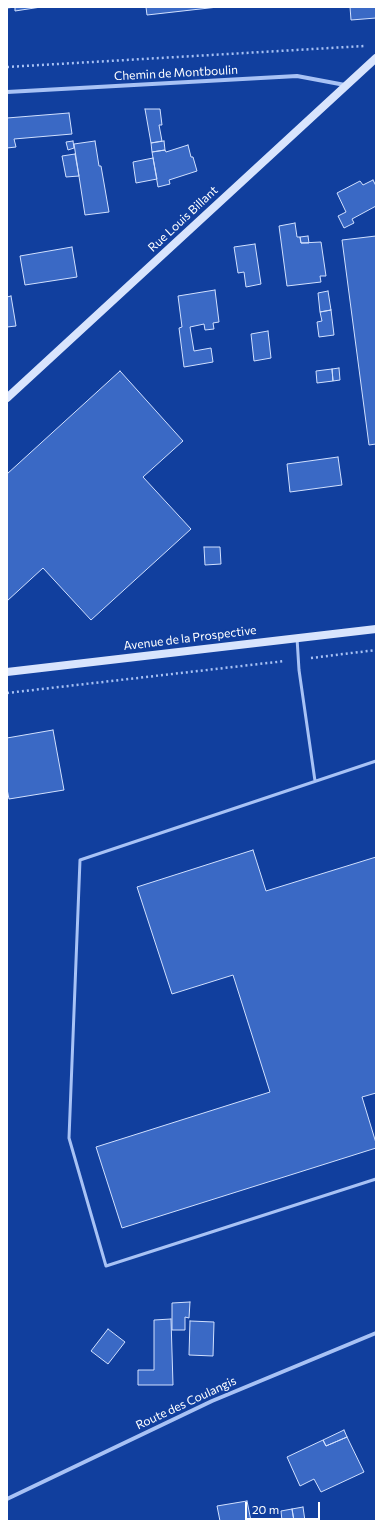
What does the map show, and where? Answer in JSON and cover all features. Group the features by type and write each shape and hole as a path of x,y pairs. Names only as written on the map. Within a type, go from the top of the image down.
{"street":[{"name":"Rue Louis Billant","path":"7,398 376,58"},
{"name":"Chemin de Montboulin","path":"7,92 297,76 346,85"},
{"name":"Avenue de la Prospective","path":"7,672 376,629"},
{"name":"Route des Coulangis","path":"7,1499 212,1401 376,1333"}],"lane":[{"path":"297,638 298,659 315,781"},
{"path":"376,761 80,860 69,1138 106,1266 376,1179"}],"path":[{"path":"7,67 369,46"},
{"path":"7,693 376,650"}],"building":[{"path":"15,7 41,7 15,11"},
{"path":"146,7 218,7 147,15"},
{"path":"350,7 376,7 376,18 351,20"},
{"path":"145,109 160,109 162,125 159,125 162,141 151,143"},
{"path":"69,113 72,134 14,139 16,147 7,148 7,118"},
{"path":"73,141 74,148 68,150 66,142"},
{"path":"95,141 109,212 85,215 74,144"},
{"path":"164,141 165,150 152,152 151,143"},
{"path":"188,145 197,171 169,180 170,184 158,187 152,152 165,150 166,152"},
{"path":"75,154 79,176 66,177 62,156"},
{"path":"153,158 157,179 136,183 133,162"},
{"path":"373,180 376,186 376,206 352,219 354,223 344,228 338,216 346,212 337,193 360,181 363,185"},
{"path":"295,223 297,237 300,237 301,243 321,242 326,276 320,276 321,282 287,286 279,226"},
{"path":"308,236 309,243 301,243 300,237"},
{"path":"376,236 376,444 369,445 342,240"},
{"path":"255,244 261,284 246,287 244,272 238,273 234,247"},
{"path":"72,247 77,277 25,285 20,256"},
{"path":"215,290 219,322 213,323 214,329 205,330 204,324 190,327 194,351 211,348 213,362 184,367 179,328 182,327 178,296"},
{"path":"328,291 331,310 320,312 318,293"},
{"path":"11,296 16,326 7,327 7,297"},
{"path":"331,310 334,335 319,337 317,322 322,321 320,312"},
{"path":"268,331 271,358 254,361 251,334"},
{"path":"339,368 340,380 333,381 332,369"},
{"path":"332,369 333,381 317,383 316,371"},
{"path":"120,371 183,441 143,477 191,529 91,620 43,568 7,601 7,474"},
{"path":"338,457 342,485 290,492 287,464"},
{"path":"204,547 220,547 221,564 205,565"},
{"path":"53,730 64,790 9,799 7,789 7,738"},
{"path":"253,850 266,891 376,857 376,1093 362,1097 376,1143 376,1148 122,1228 96,1147 270,1092 233,975 172,994 137,887"},
{"path":"190,1302 189,1318 185,1317 185,1330 172,1330 172,1303"},
{"path":"171,1319 173,1385 138,1385 138,1370 154,1370 154,1320"},
{"path":"190,1321 214,1322 213,1356 189,1355"},
{"path":"108,1329 125,1342 108,1364 91,1351"},
{"path":"344,1430 347,1437 326,1446 323,1440"},
{"path":"347,1437 364,1472 321,1492 314,1479 300,1486 287,1457 323,1440 326,1446"},
{"path":"247,1501 251,1521 220,1521 217,1506"},
{"path":"303,1507 305,1521 294,1521 292,1509"},
{"path":"292,1509 294,1521 282,1521 281,1511"}]}
